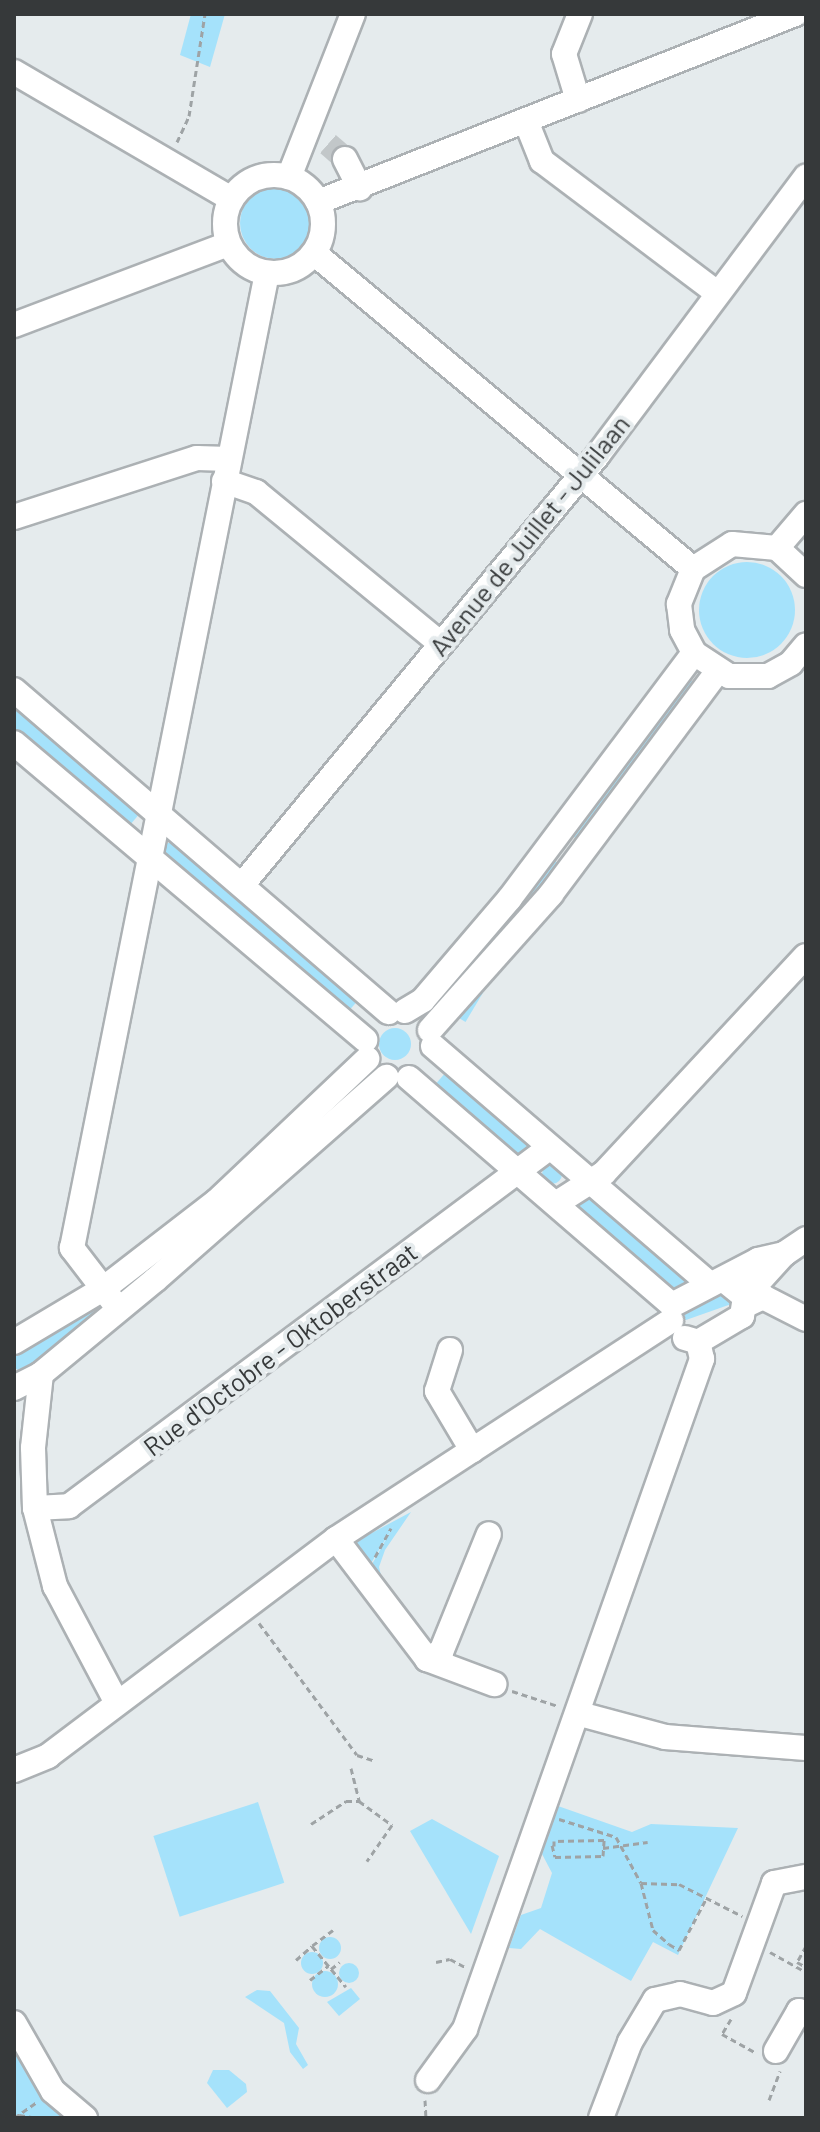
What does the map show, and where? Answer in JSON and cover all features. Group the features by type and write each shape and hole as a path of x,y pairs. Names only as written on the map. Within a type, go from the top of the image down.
{"street":[{"path":"289,177 318,202 323,222 314,253 290,271 267,273 247,266 228,244 224,219 231,199 258,178 289,177 326,146 353,14"},
{"path":"578,100 564,54 580,14"},
{"path":"318,202 795,14"},
{"path":"14,72 231,199"},
{"path":"526,121 542,161 717,293"},
{"path":"326,146 360,188"},
{"name":"Avenue de Juillet - Julilaan","path":"242,885 582,475 806,177"},
{"path":"14,325 228,244"},
{"path":"314,253 693,569"},
{"path":"111,1299 72,1248 156,812 267,273"},
{"path":"14,517 197,458 226,470 256,492 441,644"},
{"path":"777,548 806,514"},
{"path":"803,564 777,548 732,544 693,569 679,604 682,630 694,653 717,672 742,679 768,676 804,653"},
{"path":"224,1209 366,1050 370,1026 423,1000 552,845 694,653"},
{"path":"117,1703 55,1586 35,1508 33,1448 22,1382 111,1299 224,1209 398,1077 424,1069 432,1038 575,861 717,672"},
{"path":"14,690 242,885 432,1038 585,1180 746,1301 763,1297 806,1319"},
{"path":"14,743 366,1050 557,1203 671,1313 682,1338 698,1342 730,1327 746,1301 784,1254 806,1239"},
{"path":"552,845 575,861"},
{"path":"557,1203 585,1180 604,1173 806,956"},
{"name":"Rue d'Octobre - Oktoberstraat","path":"35,1508 69,1506 549,1148"},
{"path":"14,1770 48,1756 336,1539 717,1282 758,1260 784,1254"},
{"path":"14,1342 111,1299"},
{"path":"428,2080 452,2053 544,1842 542,1813 580,1714 702,1359 698,1342"},
{"path":"450,1350 437,1391 472,1450"},
{"path":"427,1659 441,1652 489,1534"},
{"path":"336,1539 427,1659 500,1687"},
{"path":"580,1714 665,1737 806,1748"},
{"path":"601,2118 630,2042 655,2000 680,1994 713,2003 734,1993 774,1883 806,1877"},
{"path":"776,2051 799,2011 806,2013"},
{"path":"14,2023 53,2091 85,2118"}],"path":[{"path":"173,149 189,116 205,14"},
{"path":"370,1565 398,1517"},
{"path":"246,1606 357,1755 375,1761"},
{"path":"500,1687 580,1714"},
{"path":"351,1768 359,1801"},
{"path":"311,1824 346,1801 359,1801 392,1825 367,1861"},
{"path":"542,1813 609,1833 621,1844 641,1883 653,1930 679,1950 706,1899"},
{"path":"604,1840 603,1856 555,1857 544,1842 604,1840"},
{"path":"603,1848 648,1842"},
{"path":"641,1883 679,1884 745,1917"},
{"path":"296,1960 333,1930"},
{"path":"312,1946 346,1987"},
{"path":"806,1946 797,1962 806,1969"},
{"path":"782,1958 806,1969"},
{"path":"436,1962 457,1961 481,1984"},
{"path":"310,1980 340,1962"},
{"path":"728,2038 741,2045"},
{"path":"769,2100 781,2075 776,2051"},
{"path":"16,2116 53,2091"},
{"path":"16,2116 38,2118"}],"shaded area":[{"path":"191,14 225,14 210,67 180,55"},
{"path":"276,187 296,193 306,203 312,223 306,243 296,253 276,259 256,253 246,243 240,223 246,203 256,193"},
{"path":"747,562 766,565 781,576 792,591 795,610 792,629 781,644 766,655 747,658 728,655 713,644 702,629 699,610 702,591 713,576 728,565"},
{"path":"688,678 697,685 579,841 568,832"},
{"path":"14,705 141,812 127,829 14,734"},
{"path":"176,840 361,997 346,1014 160,853 163,845"},
{"path":"550,858 560,864 466,1022 455,1016"},
{"path":"395,1028 406,1033 411,1044 406,1055 395,1060 384,1055 379,1044 384,1033"},
{"path":"447,1071 536,1148 523,1164 434,1086"},
{"path":"552,1164 559,1167 562,1174 559,1181 552,1184 545,1181 542,1174 545,1167"},
{"path":"586,1190 687,1275 683,1288 671,1291 574,1206"},
{"path":"723,1289 737,1302 686,1320 681,1316 682,1309"},
{"path":"92,1308 97,1314 23,1374 14,1367 14,1350"},
{"path":"411,1512 385,1550 379,1567 383,1584 371,1566 394,1525 370,1565 355,1542"},
{"path":"258,1802 284,1883 180,1917 153,1836"},
{"path":"558,1806 632,1832 651,1824 738,1828 678,1955 653,1942 631,1981 540,1929 521,1949 509,1948 521,1915 541,1908 552,1873 542,1854"},
{"path":"432,1819 499,1856 471,1934 410,1831"},
{"path":"326,1937 334,1937 341,1948 334,1959 326,1959 319,1952 319,1944"},
{"path":"312,1952 320,1955 323,1963 320,1971 312,1974 304,1971 301,1963 304,1955"},
{"path":"349,1963 356,1966 359,1973 356,1980 349,1983 342,1980 339,1973 342,1966"},
{"path":"325,1971 334,1975 338,1984 334,1993 325,1997 316,1993 312,1984 316,1975"},
{"path":"351,1988 360,1999 339,2016 327,2002"},
{"path":"257,1990 270,1991 299,2028 296,2044 308,2065 303,2069 290,2052 284,2023 245,1997"},
{"path":"14,2043 75,2118 14,2118"},
{"path":"213,2070 229,2070 246,2084 247,2092 227,2108 207,2083"}],"tunnel":[{"path":"328,144 345,159"}]}
